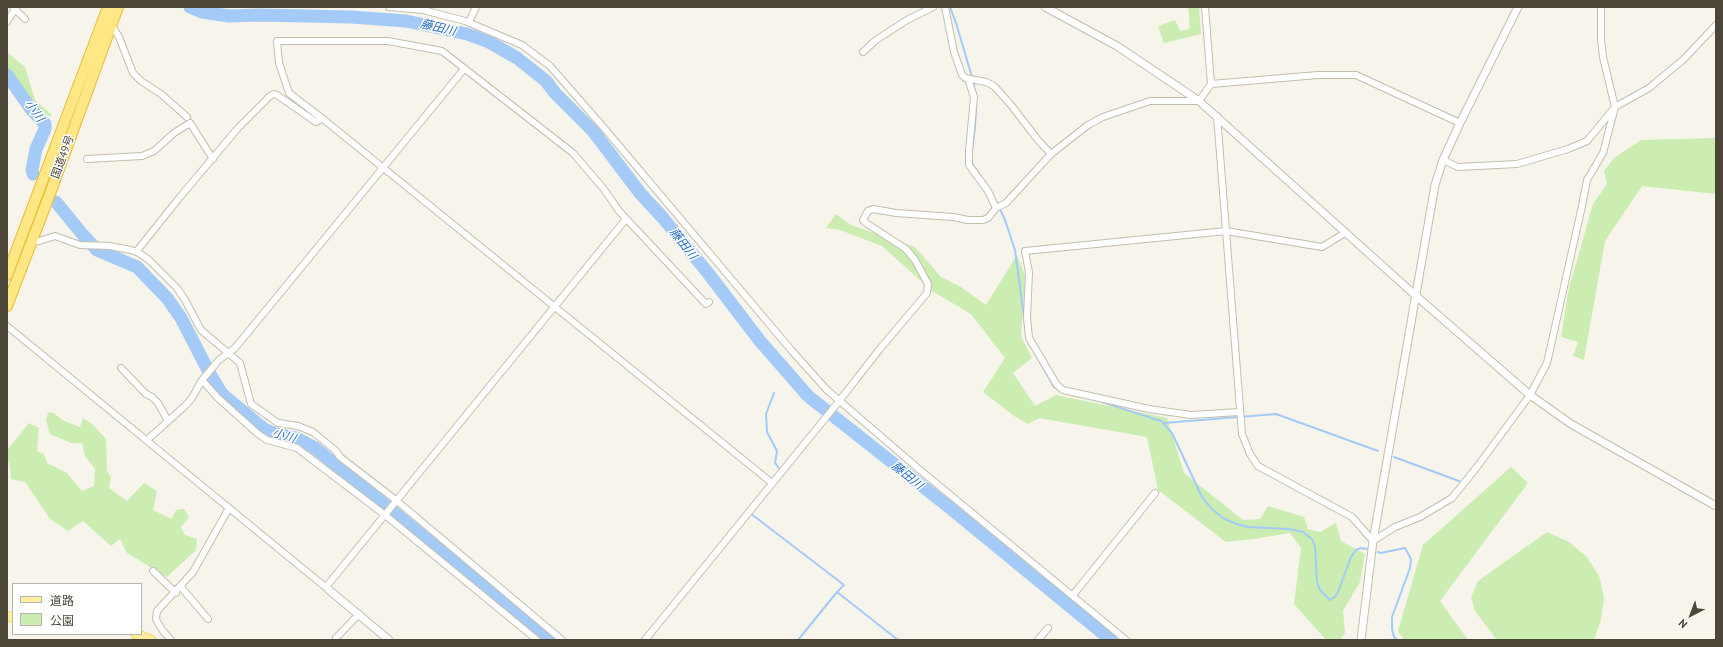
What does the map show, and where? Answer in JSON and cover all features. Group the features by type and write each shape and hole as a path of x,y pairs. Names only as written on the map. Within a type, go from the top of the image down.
{"highway":[{"name":"国道49号","path":"7,276 108,7"},
{"name":"国道49号","path":"7,306 118,7"}],"main road":[{"path":"138,635 151,640"}],"street":[{"path":"389,7 423,10 469,22 522,45 550,66 792,351 827,390 920,470 1126,640"},
{"path":"469,22 476,7"},
{"path":"863,52 876,40 907,20 933,7"},
{"path":"945,7 954,52 962,75 968,79 986,82 994,86 1038,140 1052,154"},
{"path":"1045,7 1117,46 1199,101 1345,233 1530,395 1571,424 1716,506"},
{"path":"1199,101 1211,84 1205,7"},
{"path":"1362,640 1373,541 1434,185 1443,160 1460,123 1518,7"},
{"path":"1373,541 1395,527 1420,517 1452,498 1477,467 1530,395 1547,363 1587,180 1603,153 1615,106 1603,57 1601,39 1601,7"},
{"path":"7,22 14,8 25,19"},
{"path":"112,25 119,38 133,73 141,81 162,94 187,117"},
{"path":"1443,160 1458,167 1517,164 1568,149 1587,141 1615,106 1649,88 1684,59 1716,25"},
{"path":"709,302 706,304 626,219 614,205 603,188 573,153 442,51 388,41 277,41 279,63 289,93 772,483"},
{"path":"147,440 186,405 192,398 204,377 219,360 235,348 464,69"},
{"path":"1211,84 1318,75 1356,75 1460,123"},
{"path":"968,79 974,97 969,151 970,166 988,191 996,208"},
{"path":"136,252 238,128 274,94 316,122 321,119"},
{"path":"645,640 817,429 879,350 906,320 927,293 928,284 906,249 866,223 863,220 866,212 873,209 896,213 979,220 988,218 996,208 1010,198 1052,154 1088,125 1103,117 1150,102 1199,101"},
{"path":"1217,116 1239,412 1242,434 1250,454 1258,466 1352,517 1373,541"},
{"path":"87,159 142,156 154,151 174,133 190,123 213,159"},
{"path":"327,589 385,515 626,219"},
{"path":"1239,412 1191,416 1149,409 1063,390 1056,385 1029,338 1027,317 1029,272 1025,251 1226,231 1322,247 1345,233"},
{"path":"31,242 55,236 91,246 136,252 149,260 177,288 201,330 240,363 251,404 278,423 298,426 313,432 356,470 397,501 562,640"},
{"path":"7,326 389,640"},
{"path":"121,368 146,394 158,403 168,421"},
{"path":"1043,378 1050,374"},
{"path":"204,377 218,398 257,434 267,440 297,448 385,515 537,640"},
{"path":"1073,595 1155,493"},
{"path":"171,640 163,631 156,619 157,611 176,593 194,572 229,508"},
{"path":"153,571 176,593"},
{"path":"181,587 208,619"},
{"path":"336,638 358,614"},
{"path":"1038,640 1048,628"}],"green space":[{"path":"1188,7 1199,7 1201,34 1164,43 1158,26 1175,20 1180,31 1190,29"},
{"path":"8,53 25,67 35,100 52,115 50,117 29,103 7,69"},
{"path":"1716,138 1716,194 1642,186 1605,241 1584,360 1573,356 1578,342 1561,337 1569,288 1593,204 1607,184 1604,171 1614,158 1641,140"},
{"path":"836,214 851,225 915,247 941,277 961,287 986,305 1017,255 1025,276 1021,336 1032,358 1013,373 1035,406 1056,395 1167,418 1184,473 1243,520 1260,519 1268,506 1304,517 1308,529 1320,532 1336,523 1341,541 1365,554 1360,582 1343,611 1345,633 1340,640 1326,640 1294,604 1301,548 1290,533 1226,542 1158,490 1147,437 1039,418 1028,424 1014,416 983,392 1005,358 971,314 932,291 882,246 840,230 826,228"},
{"path":"52,412 64,421 80,427 83,418 92,424 106,439 107,471 111,477 109,488 127,501 144,483 157,491 153,510 172,519 176,510 184,509 189,517 181,527 185,535 197,539 196,550 167,577 127,553 120,539 111,546 83,521 68,531 50,519 25,482 11,479 9,463 7,461 7,450 29,423 39,428 37,451 44,454 47,463 67,473 82,491 94,486 95,469 85,456 82,443 71,443 50,434 46,420 48,413"},
{"path":"1511,467 1528,483 1440,601 1468,640 1404,640 1398,631 1423,545"},
{"path":"1547,532 1569,542 1587,557 1600,578 1604,598 1601,620 1595,637 1593,640 1497,640 1475,611 1471,597 1478,581"}],"waterway":[{"name":"藤田川","path":"190,7 202,12 229,16 259,15 351,17 406,21 467,34 489,42 517,58 546,81 555,93 593,131 640,193 663,218 708,273 760,341 808,396 950,508 1111,640"},
{"path":"950,7 972,77"},
{"name":"小川","path":"7,75 31,109 45,124 45,129 36,149 32,170 33,174"},
{"path":"973,82 976,95"},
{"path":"976,109 971,159 973,165 990,189"},
{"name":"小川","path":"56,202 97,250 137,267 167,298 181,318 222,394 264,429 275,434 296,438 315,448 550,640"},
{"path":"999,207 1015,250 1027,339"},
{"path":"1035,353 1054,387 1058,389"},
{"path":"774,393 766,414 767,432 777,451 775,463 781,471"},
{"path":"1102,402 1161,421 1172,433 1202,497 1212,509 1223,518 1236,524 1248,527 1289,529 1303,532 1312,539 1315,547 1317,582 1320,590 1330,600 1335,597 1338,592 1351,557 1356,550 1361,548 1367,549"},
{"path":"1164,423 1276,414 1378,451"},
{"path":"1394,457 1459,481"},
{"path":"750,513 844,585 798,640"},
{"path":"1378,552 1381,553 1405,548 1411,559 1410,568 1392,617 1392,629 1394,637 1397,640"},
{"path":"837,592 898,640"}]}
